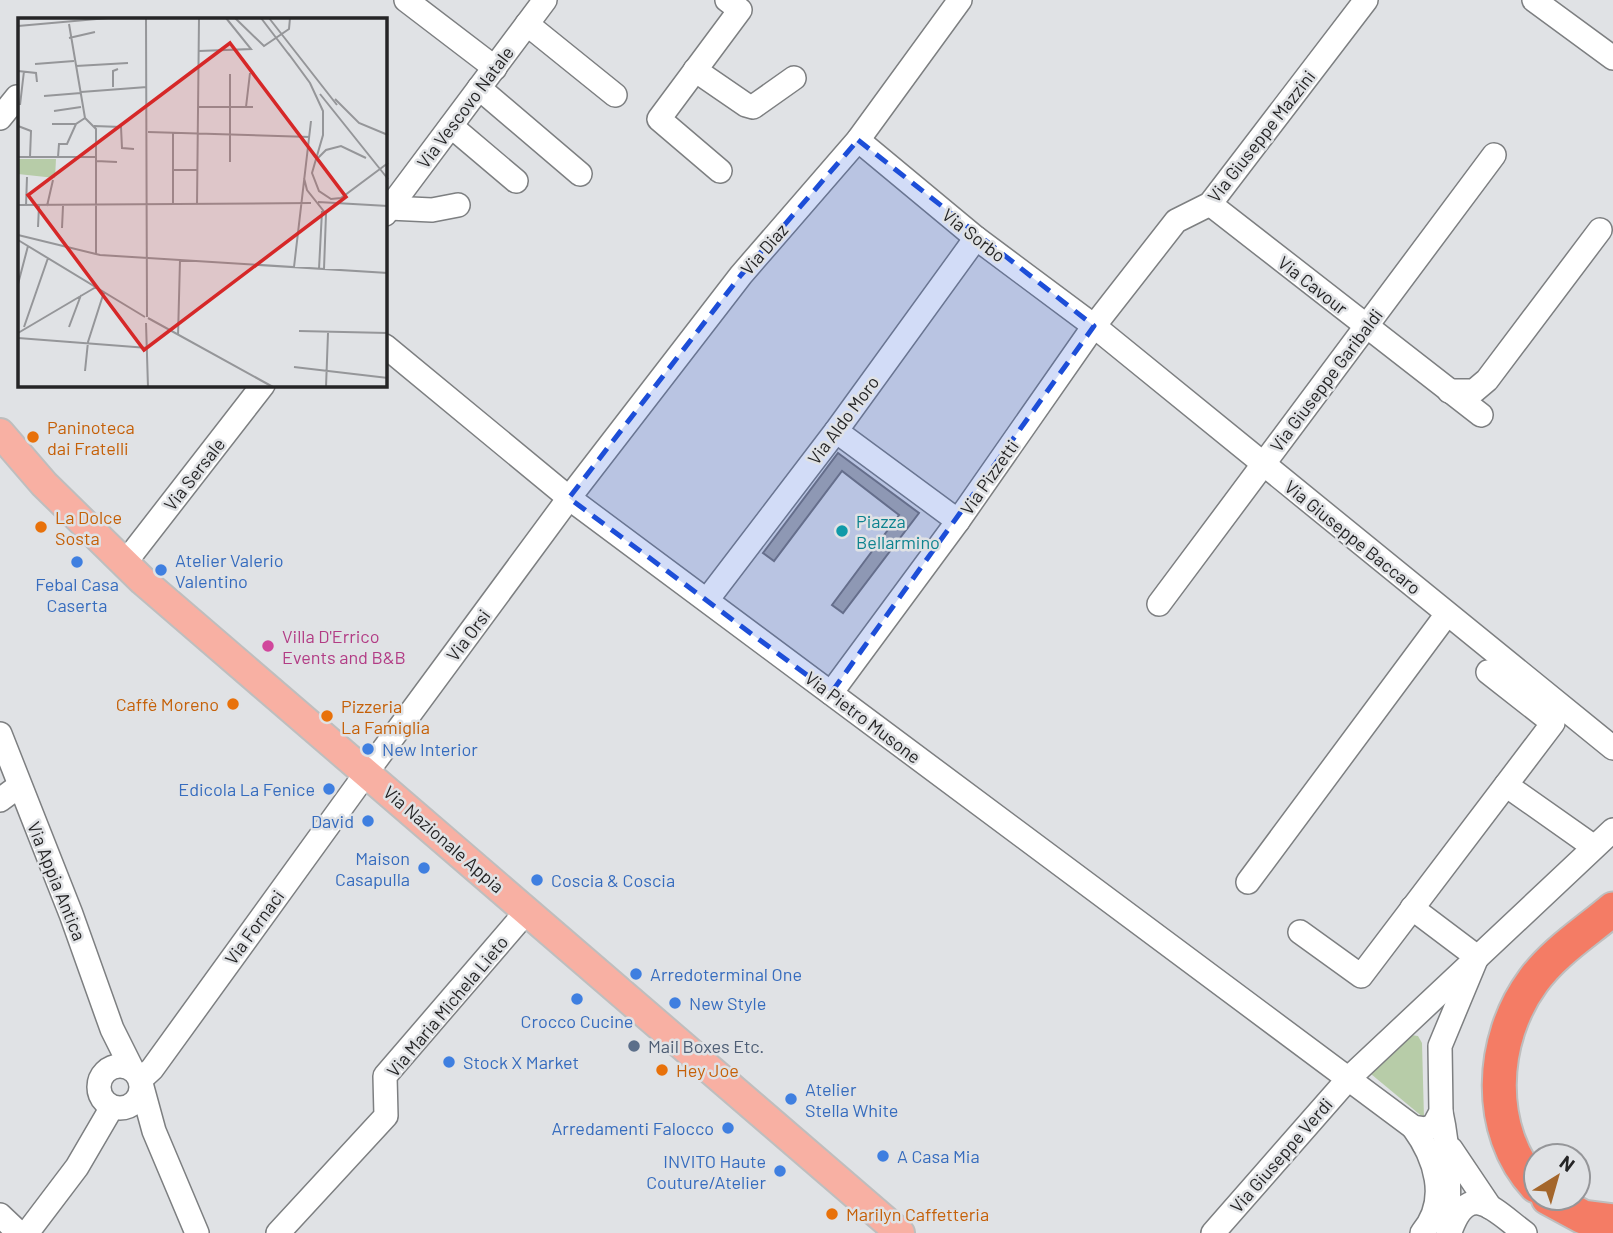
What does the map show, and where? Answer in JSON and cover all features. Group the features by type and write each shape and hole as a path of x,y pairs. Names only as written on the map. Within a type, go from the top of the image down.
{"highway":[{"path":"1522,1167 1516,1159 1503,1121 1499,1094 1504,1040 1534,979 1555,957 1600,927 1613,909"},
{"path":"1574,1212 1583,1217 1613,1222"}],"main road":[{"name":"Via Nazionale Appia","path":"0,433 44,484 124,564 900,1233"}],"street":[{"path":"406,0 495,68"},
{"name":"Via Vescovo Natale","path":"387,211 545,0"},
{"path":"720,171 659,119 740,10 727,0"},
{"name":"Via Diaz","path":"569,498 741,275 858,140 960,0"},
{"name":"Via Giuseppe Mazzini","path":"1094,326 1177,221 1210,204 1366,0"},
{"path":"1534,0 1613,58"},
{"path":"527,24 615,95"},
{"path":"695,70 753,107 794,78"},
{"path":"480,89 580,174"},
{"path":"0,118 12,94"},
{"path":"451,127 516,181"},
{"name":"Via Sorbo","path":"858,140 976,238 1094,326"},
{"name":"Via Giuseppe Garibaldi","path":"1158,604 1494,155"},
{"name":"Via Cavour","path":"1210,204 1481,415"},
{"path":"387,211 432,210 458,205"},
{"path":"1449,391 1474,391 1487,380 1600,230"},
{"name":"Via Aldo Moro","path":"707,600 836,431 976,238"},
{"name":"Via Giuseppe Baccaro","path":"1094,326 1613,748"},
{"name":"Via Pizzetti","path":"831,693 958,521 1094,326"},
{"name":"Via Pietro Musone","path":"387,348 569,498 1413,1126"},
{"name":"Via Sersale","path":"124,564 261,387"},
{"path":"836,431 958,521"},
{"name":"Via Orsi","path":"367,772 569,498"},
{"path":"1248,882 1447,614"},
{"path":"1300,932 1361,976 1553,723 1488,672"},
{"name":"Via Appia Antica","path":"0,734 113,1029 128,1086 154,1131 197,1233"},
{"name":"Via Fornaci","path":"27,1233 78,1167 128,1086 152,1069 367,772"},
{"path":"1506,785 1594,847"},
{"path":"0,800 19,786"},
{"path":"1349,1078 1613,830"},
{"path":"1412,908 1477,957"},
{"name":"Via Maria Michela Lieto","path":"278,1233 386,1116 385,1076 527,911"},
{"path":"1449,1219 1450,1173 1448,1143 1441,1112 1440,1046 1477,957"},
{"path":"1415,1016 1431,1029 1440,1046"},
{"name":"Via Giuseppe Verdi","path":"1213,1233 1349,1078"},
{"path":"1413,1126 1426,1129 1434,1125 1441,1112"},
{"path":"1413,1126 1428,1147 1449,1219"},
{"path":"1448,1143 1489,1208"},
{"path":"1422,1233 1429,1225 1449,1219 1471,1202 1480,1202 1525,1233"},
{"path":"0,1215 19,1233"}],"highlighted area":[{"path":"858,140 1094,326 831,693 569,498 741,275"}],"green space":[{"path":"1411,1035 1418,1036 1422,1043 1424,1118 1371,1074"}],"building":[{"path":"838,453 919,513 843,613 832,605 899,515 842,471 774,561 763,553"}],"place":[{"name":"Paninoteca dai Fratelli","path":"33,437"},
{"name":"La Dolce Sosta","path":"41,527"},
{"name":"Piazza Bellarmino","path":"842,531"},
{"name":"Febal Casa Caserta","path":"77,562"},
{"name":"Atelier Valerio Valentino","path":"161,570"},
{"name":"Villa D'Errico Events and B&B","path":"268,646"},
{"name":"Caffè Moreno","path":"233,704"},
{"name":"Pizzeria La Famiglia","path":"327,716"},
{"name":"New Interior","path":"368,749"},
{"name":"Edicola La Fenice","path":"329,789"},
{"name":"David","path":"368,821"},
{"name":"Maison Casapulla","path":"424,868"},
{"name":"Coscia & Coscia","path":"537,880"},
{"name":"Arredoterminal One","path":"636,974"},
{"name":"Crocco Cucine","path":"577,999"},
{"name":"New Style","path":"675,1003"},
{"name":"Mail Boxes Etc.","path":"634,1046"},
{"name":"Stock X Market","path":"449,1062"},
{"name":"Hey Joe","path":"662,1070"},
{"name":"Atelier Stella White","path":"791,1099"},
{"name":"Arredamenti Falocco","path":"728,1128"},
{"name":"A Casa Mia","path":"883,1156"},
{"name":"INVITO Haute Couture/Atelier","path":"780,1171"},
{"name":"Marilyn Caffetteria","path":"832,1214"}]}
